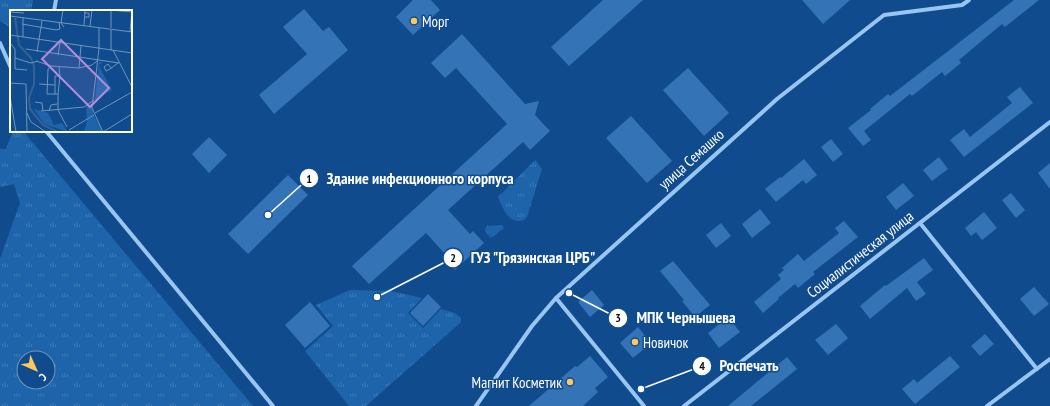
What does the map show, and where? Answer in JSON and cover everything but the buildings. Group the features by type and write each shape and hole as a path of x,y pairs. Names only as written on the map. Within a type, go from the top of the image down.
{"street":[{"path":"54,10 56,0"},
{"name":"улица Семашко","path":"476,406 532,326 556,298 777,99 884,15 962,5 969,0"},
{"path":"0,43 10,66"},
{"name":"Социалистическая улица","path":"684,406 1050,122"},
{"path":"47,132 273,406"},
{"path":"920,223 1037,369"},
{"path":"556,298 644,406"},
{"path":"987,406 1050,359"}],"green space":[{"path":"0,0 33,0 31,10 10,10 10,27 0,21"},
{"path":"13,132 24,132 253,406 0,406 0,259 20,203 14,184 0,187 0,149 6,149"},
{"path":"535,160 542,169 527,217 524,220 514,220 507,215 498,197"},
{"path":"502,225 504,228 491,238 486,233 485,229 487,226"},
{"path":"350,290 391,291 422,298 408,313 423,328 441,309 455,313 461,318 461,322 366,406 349,406 305,351 333,326 316,305"}],"place":[{"name":"Морг","path":"414,21"},
{"name":"Здание инфекционного корпуса","path":"268,215"},
{"name":"МПК Чернышева","path":"569,293"},
{"name":"ГУЗ \"Грязинская ЦРБ\"","path":"377,297"},
{"name":"Новичок","path":"635,342"},
{"name":"Магнит Косметик","path":"570,382"},
{"name":"Роспечать","path":"641,389"}]}
